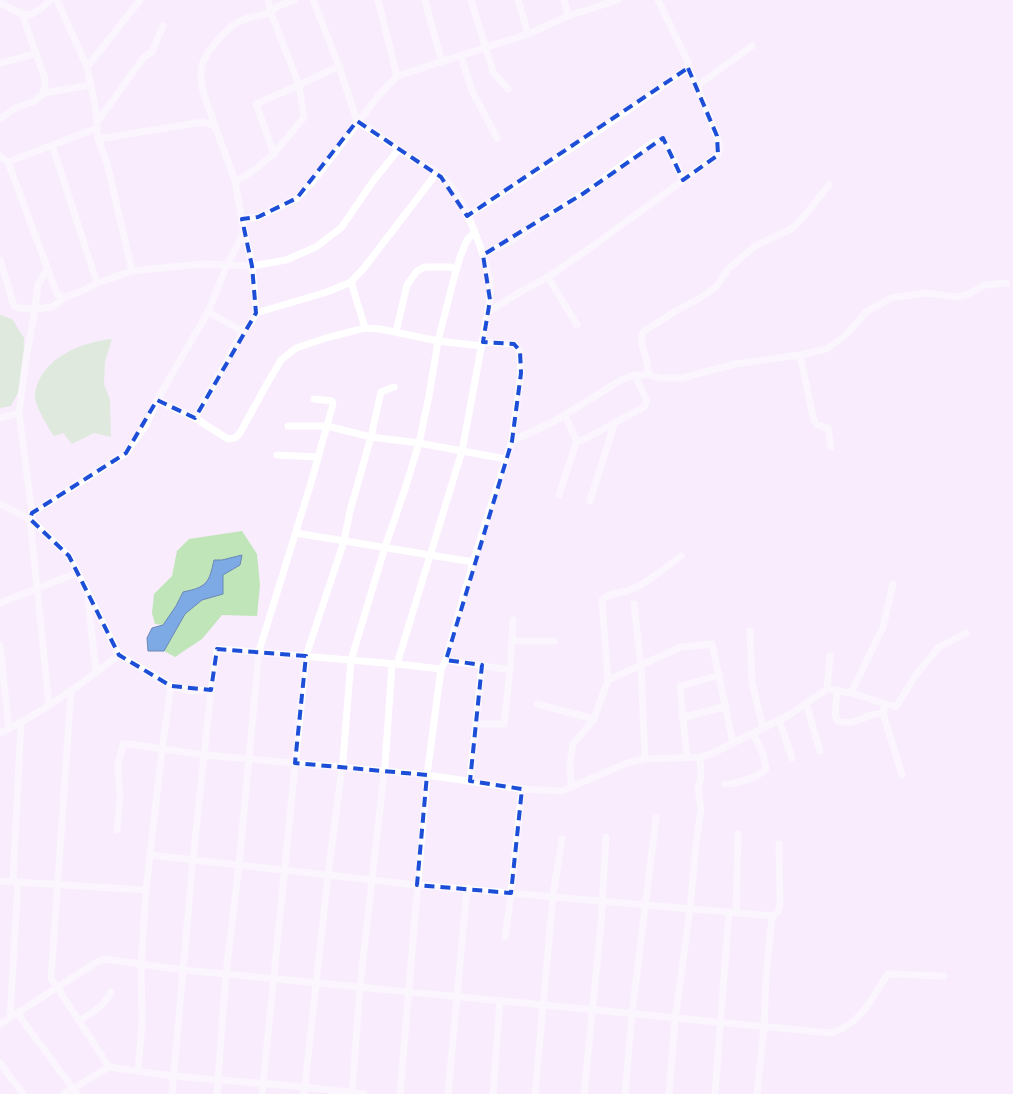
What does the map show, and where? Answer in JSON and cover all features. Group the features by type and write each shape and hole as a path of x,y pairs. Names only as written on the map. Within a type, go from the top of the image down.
{"street":[{"path":"0,3 30,16 50,0"},
{"path":"57,0 87,67 98,139 107,163 132,272"},
{"path":"87,67 140,0"},
{"path":"235,181 252,173 274,154 304,117 298,85 268,0"},
{"path":"195,418 244,329 256,313 252,266 235,181 203,88 201,69 208,52 239,21 271,13 276,8 294,0"},
{"path":"313,0 358,121 450,185 467,216 483,255 490,279 490,300 462,450 431,554 394,664 360,986 352,1093"},
{"path":"378,0 397,76"},
{"path":"425,0 442,63"},
{"path":"471,0 484,48 493,72 508,89"},
{"path":"518,0 528,34"},
{"path":"564,0 568,16"},
{"path":"488,312 548,277 718,155 720,146 688,68 688,62 658,0"},
{"path":"242,219 258,217 298,198 315,179 378,96 397,76 528,34 568,16 612,1"},
{"path":"22,14 45,79 44,94"},
{"path":"8,162 97,125 144,57 152,52 163,26"},
{"path":"697,86 752,46"},
{"path":"0,63 35,54"},
{"path":"461,56 472,92 497,138"},
{"path":"274,154 256,104 339,66"},
{"path":"467,216 604,127 688,68"},
{"path":"0,119 14,108 33,102 44,94 90,85"},
{"path":"98,139 203,122 215,126"},
{"path":"483,255 511,241 584,194 639,152 658,141 664,142 683,180"},
{"path":"52,145 97,284"},
{"path":"0,260 14,306 36,309 52,307 65,297 132,272 202,264 252,266 286,260 316,247 341,228 374,180 399,149"},
{"path":"0,156 8,162 57,294 65,297"},
{"path":"256,313 327,292 351,282 364,268 436,174"},
{"path":"648,375 647,361 640,335 676,310 700,298 716,286 728,269 755,246 791,230 829,185"},
{"path":"31,516 126,453 146,425 157,400 208,312 227,266 244,232"},
{"path":"305,1090 328,875 342,767 351,660 419,442 438,341 456,270 468,240 474,233"},
{"path":"396,332 407,285 416,271 425,267 451,267 456,270"},
{"path":"47,270 38,284 36,309 26,359 20,413 49,705"},
{"path":"548,277 577,325"},
{"path":"351,282 365,328"},
{"path":"512,441 565,415 621,380 635,375 682,378 735,364 800,355 826,349 846,335 866,312 891,298 927,293 955,297 969,294 985,285 1006,283"},
{"path":"208,312 239,329 244,329"},
{"path":"157,400 195,418 228,439 235,438 240,433 281,360 296,348 326,338 365,328 438,341 514,344 520,351 522,373 512,441 446,660 441,669 427,775 400,1094"},
{"path":"800,355 814,421 817,425 828,428 830,446"},
{"path":"577,440 580,441 646,404 647,401 635,375"},
{"path":"262,1094 306,656 344,540 381,392 394,387"},
{"path":"217,1094 226,973 239,865 259,651 327,426 332,402 314,399"},
{"path":"0,418 20,413"},
{"path":"559,495 577,440 565,415"},
{"path":"590,501 615,422"},
{"path":"288,426 327,426 371,436 419,442 506,459"},
{"path":"277,455 317,458"},
{"path":"0,504 31,516 69,556 119,655 171,686 192,691 211,690"},
{"path":"296,533 474,562"},
{"path":"571,787 570,763 573,744 594,719 608,680 602,600 607,596 629,590 650,579 681,556"},
{"path":"0,603 77,573"},
{"path":"851,693 883,627 893,584"},
{"path":"88,594 96,673"},
{"path":"634,604 641,666 645,760"},
{"path":"477,724 504,724 514,620"},
{"path":"750,631 752,682 763,728"},
{"path":"117,830 120,798 118,765 123,744 138,744 162,750 205,755 427,775 522,789 562,791 627,763 645,760 700,757 711,754 779,720 827,689 851,693 896,707 914,676 938,648 966,633"},
{"path":"513,641 554,641"},
{"path":"608,680 681,647 712,644 733,743"},
{"path":"0,646 9,728"},
{"path":"172,1094 193,859 217,651 220,649 259,651 441,669"},
{"path":"0,733 21,723 72,692 119,655"},
{"path":"827,689 830,656"},
{"path":"446,660 510,670"},
{"path":"470,781 482,665"},
{"path":"687,758 680,686 720,675"},
{"path":"138,1071 142,1023 141,964 146,890 171,686"},
{"path":"837,690 835,716 838,721 846,724 857,722 867,716 883,713"},
{"path":"72,692 66,750 52,978 109,1067"},
{"path":"806,703 820,751"},
{"path":"884,703 883,713 902,775"},
{"path":"537,704 594,719"},
{"path":"682,718 726,706"},
{"path":"779,720 792,758"},
{"path":"10,1017 21,723"},
{"path":"725,784 742,782 764,772 766,768 763,754 753,733"},
{"path":"669,1094 676,1018 701,809 698,789 701,778 700,757"},
{"path":"505,937 512,893 515,845 522,789"},
{"path":"625,1094 632,1014 656,818"},
{"path":"715,1094 720,1022 733,913 738,834"},
{"path":"584,1094 603,900 606,837"},
{"path":"535,1094 553,896 562,839"},
{"path":"150,854 417,885 772,916 778,912 780,904 779,844"},
{"path":"0,881 146,890"},
{"path":"448,1094 467,888"},
{"path":"757,1094 772,916"},
{"path":"0,1024 97,962 110,960 184,970 831,1033 838,1031 861,1015 888,974 944,976"},
{"path":"78,1021 102,1005 111,992"},
{"path":"493,1094 500,1001"},
{"path":"17,1013 75,1091"},
{"path":"0,1063 23,1094"},
{"path":"64,1094 75,1091 109,1067 305,1090 364,1094"}],"highlighted area":[{"path":"688,68 717,136 718,155 683,180 663,138 584,193 483,255 490,300 483,342 514,344 520,351 521,373 512,441 446,660 482,665 470,781 522,789 511,893 417,885 427,775 295,763 306,656 217,649 211,690 171,686 119,655 69,556 30,519 32,513 126,453 157,400 195,418 256,313 252,266 242,219 258,217 297,198 357,121 441,177 467,216"}],"green space":[{"path":"0,315 12,319 24,338 23,383 11,406 0,408"},
{"path":"112,339 105,362 104,384 110,400 111,437 94,433 72,444 63,433 54,436 42,416 35,399 39,381 45,371 64,354 88,344"},
{"path":"242,531 257,554 260,585 257,616 222,615 202,639 175,657 164,651 185,614 202,600 222,594 223,575 240,565 242,556 214,560 205,583 202,586 183,592 163,625 155,624 152,613 154,594 172,576 177,551 189,539"}],"water":[{"path":"242,555 240,565 223,575 223,594 202,600 185,614 164,651 148,651 147,638 152,628 163,625 183,592 206,583 214,560"}]}
